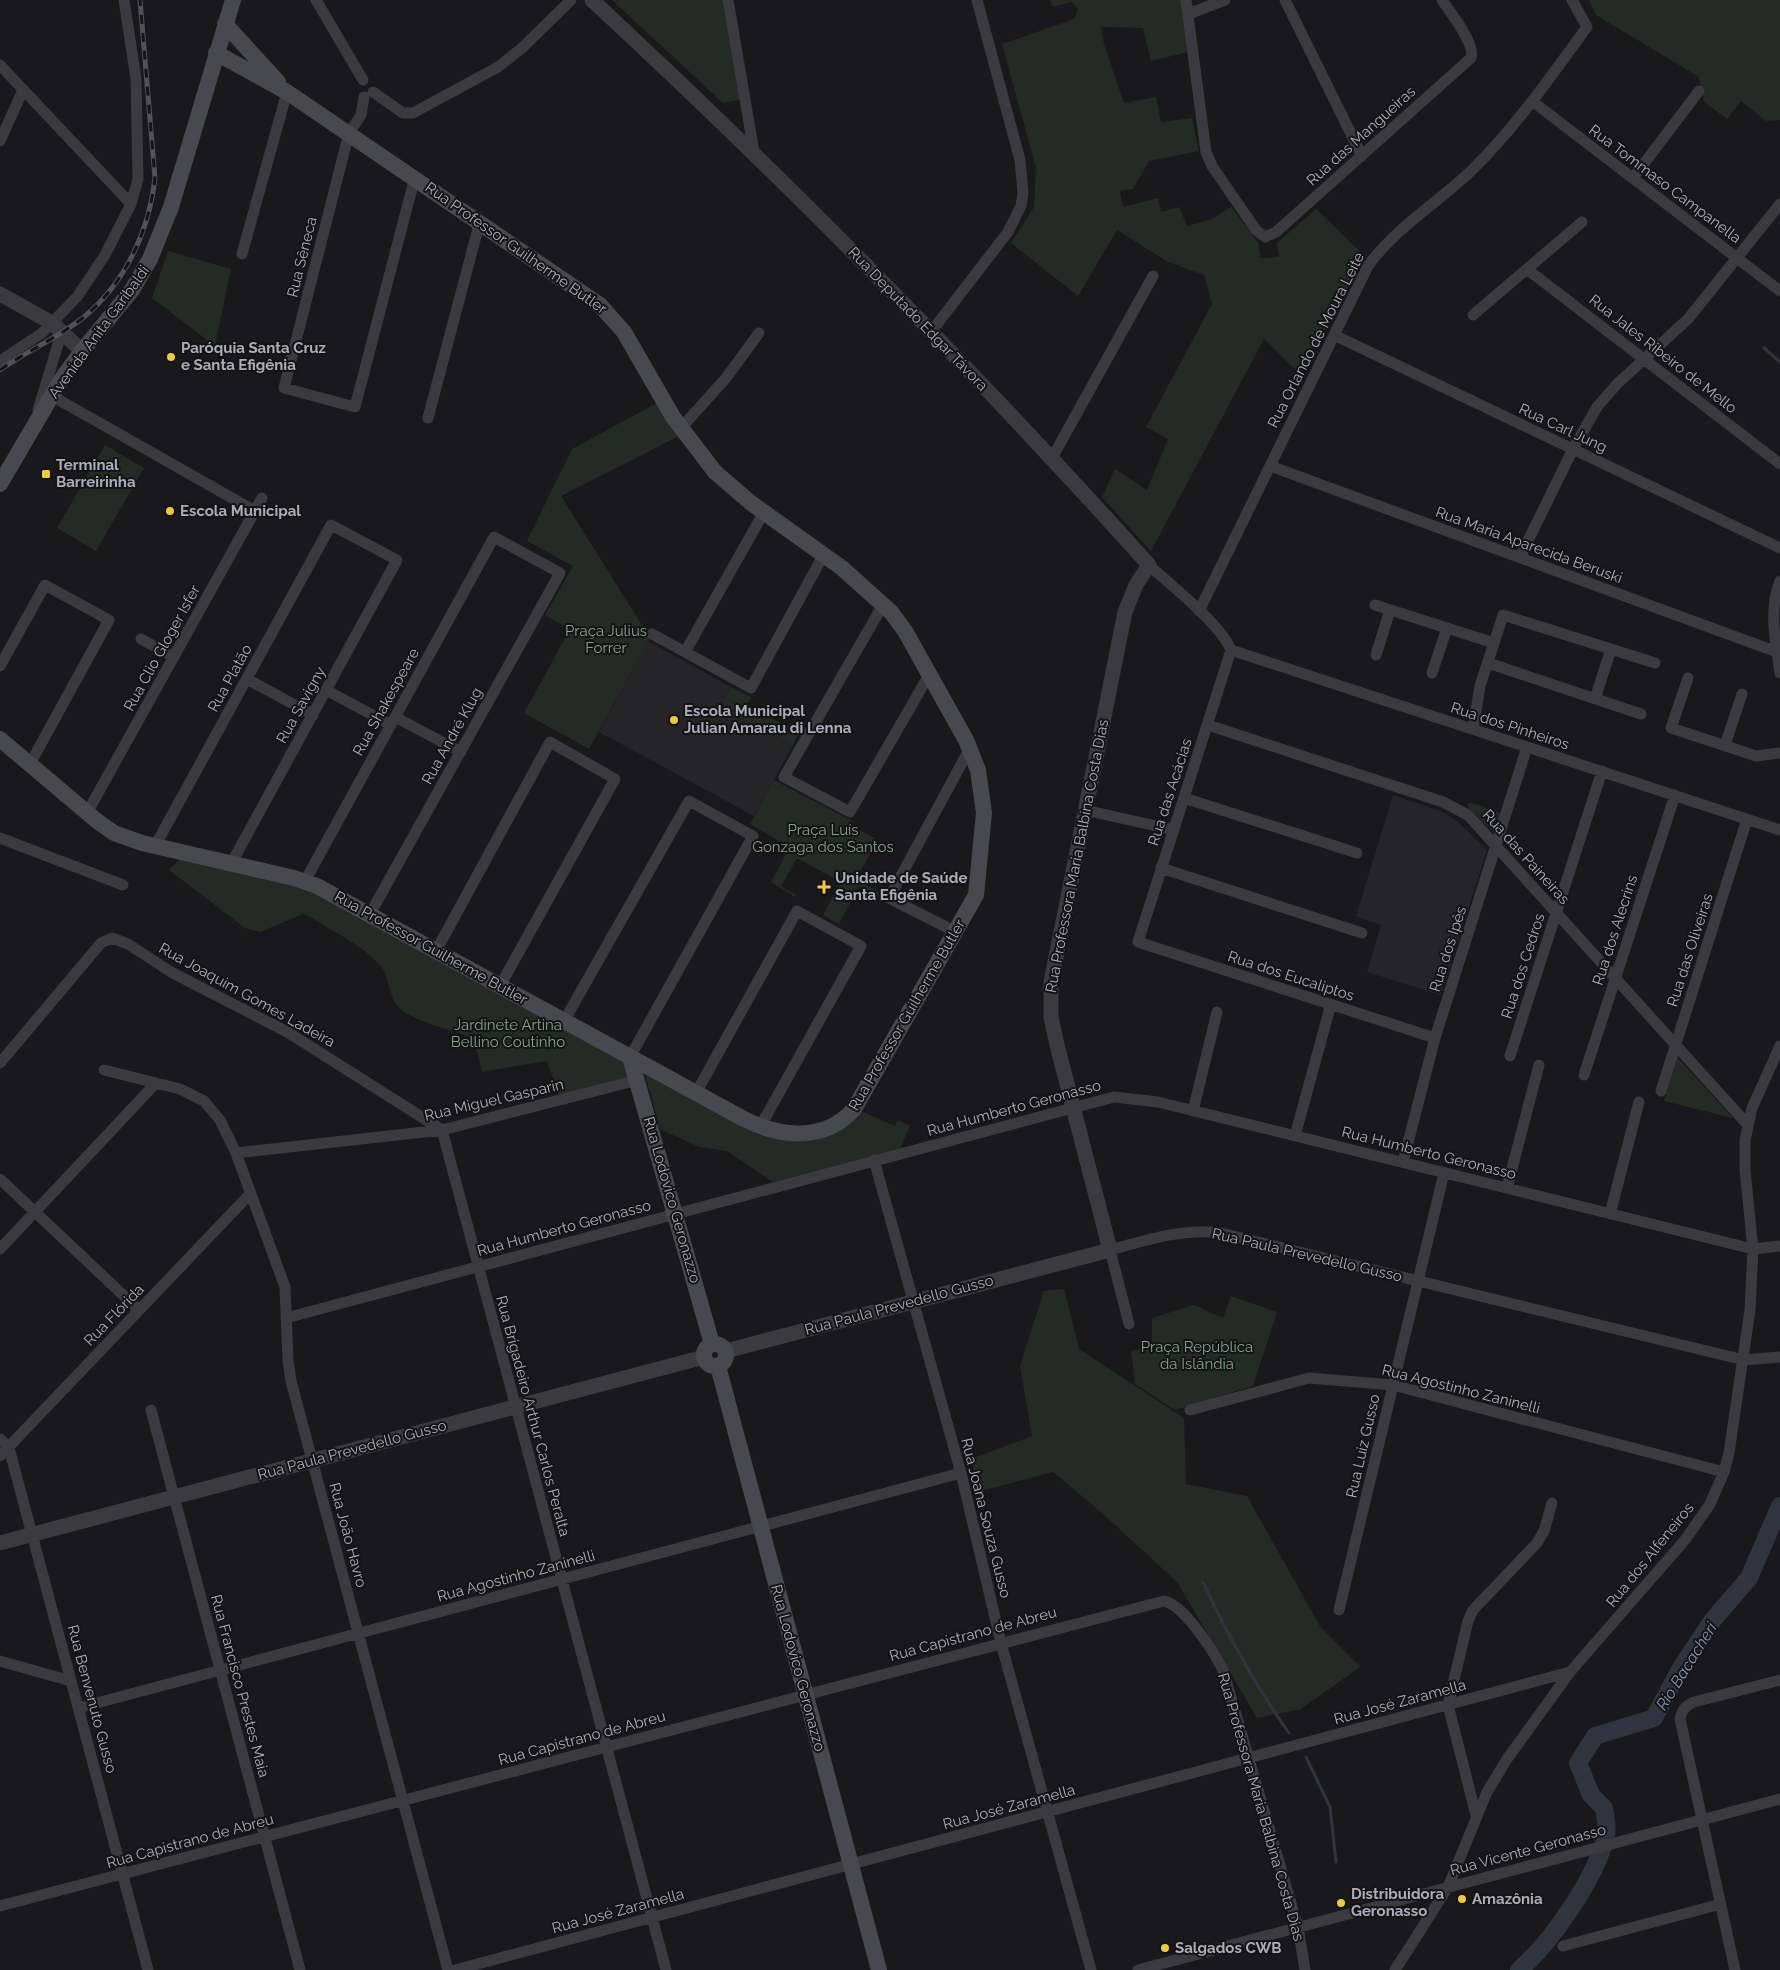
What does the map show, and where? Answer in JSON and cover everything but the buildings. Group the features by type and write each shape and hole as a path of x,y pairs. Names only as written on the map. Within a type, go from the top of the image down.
{"main road":[{"name":"Avenida Anita Garibaldi","path":"0,484 52,396 82,351 132,290 160,240 233,0"},
{"name":"Rua Professor Guilherme Butler","path":"225,24 286,92"},
{"name":"Rua Professor Guilherme Butler","path":"0,739 87,813 114,832 155,846 305,881 370,914 760,1127 781,1133 800,1135 831,1126 848,1116 860,1100 976,895 984,813 982,784 970,748 930,674 899,621 884,604 824,554 727,484 680,428 624,332 608,312 590,297 415,177 286,92 216,53"},
{"name":"Rua Lodovico Geronazzo","path":"630,1057 715,1354 879,1970"}],"street":[{"path":"32,430 57,327 97,268 131,204 138,179 136,79 124,0"},
{"path":"316,0 363,80 368,81 369,95 403,113 413,113 498,67 522,48 571,0"},
{"name":"Rua Deputado Edgar Távora","path":"592,0 754,152 1052,458 1149,565 1222,635 1232,650"},
{"path":"728,0 754,152"},
{"path":"931,332 1008,232 1021,206 1023,193 1023,178 1014,133 977,0"},
{"path":"1186,0 1188,14 1225,0"},
{"path":"1284,0 1362,156"},
{"name":"Rua das Mangueiras","path":"1188,14 1206,152 1212,166 1256,230 1265,237 1276,232 1468,62 1473,53 1470,43 1442,0"},
{"name":"Rua Orlando de Moura Leite","path":"1198,611 1334,335 1375,257 1472,170 1506,134 1532,101 1587,27 1572,0"},
{"path":"0,65 131,204"},
{"path":"0,141 23,90"},
{"path":"1633,178 1699,91"},
{"path":"242,254 286,92"},
{"name":"Rua Sêneca","path":"369,95 361,115 349,134 284,388 355,407 415,177"},
{"name":"Rua Tommaso Campanella","path":"1532,101 1780,291"},
{"path":"1520,557 1573,449 1606,395 1688,319 1738,259 1780,204"},
{"path":"428,418 480,221"},
{"path":"1473,315 1582,222"},
{"name":"Rua Jales Ribeiro de Mello","path":"1527,269 1645,358 1780,464"},
{"path":"1052,458 1153,276"},
{"path":"0,294 57,327 82,351"},
{"path":"0,361 57,327"},
{"path":"680,428 726,378 759,333"},
{"name":"Rua Carl Jung","path":"1334,335 1780,548"},
{"path":"52,396 255,511"},
{"name":"Rua Maria Aparecida Beruski","path":"1270,466 1778,652"},
{"name":"Rua Clio Gloger Isfer","path":"87,813 262,498"},
{"path":"685,652 764,512"},
{"name":"Rua Platão","path":"155,846 332,525 397,560"},
{"name":"Rua André Klug","path":"370,914 560,573 494,537"},
{"name":"Rua Shakespeare","path":"305,881 494,537"},
{"path":"652,634 751,688 824,554"},
{"name":"Rua Savigny","path":"231,864 397,560"},
{"name":"Rua Professora Maria Balbina Costa Dias","path":"1129,1324 1054,1031 1050,998 1051,982 1125,612 1136,585 1149,565"},
{"path":"1780,581 1774,602 1777,615 1780,673"},
{"path":"0,666 45,585 109,620 30,764"},
{"path":"884,604 784,777 850,812 930,674"},
{"path":"1375,605 1494,643"},
{"path":"1376,655 1390,610"},
{"path":"1473,729 1480,686 1504,615 1655,663"},
{"path":"1432,673 1447,628"},
{"path":"141,639 174,658"},
{"path":"1595,699 1611,649"},
{"name":"Rua das Acácias","path":"1138,942 1232,650"},
{"name":"Rua dos Pinheiros","path":"1232,650 1780,830"},
{"path":"1488,662 1641,714"},
{"path":"1688,678 1672,728 1756,756 1780,753"},
{"path":"247,679 313,715"},
{"path":"326,690 461,752"},
{"path":"1725,745 1742,694"},
{"name":"Rua das Paineiras","path":"1208,724 1456,807 1478,825 1747,1124"},
{"path":"436,951 550,742 616,779 500,986"},
{"name":"Rua dos Ipês","path":"1403,1162 1435,1038 1528,747"},
{"path":"956,932 889,898 970,748"},
{"name":"Rua dos Cedros","path":"1510,1056 1602,771"},
{"name":"Rua dos Alecrins","path":"1584,1075 1675,795"},
{"path":"1184,798 1357,853"},
{"path":"564,1021 689,801 753,836 630,1057"},
{"path":"1085,810 1174,830"},
{"name":"Rua das Oliveiras","path":"1661,1091 1747,819"},
{"path":"0,838 123,885"},
{"path":"1161,868 1362,933"},
{"path":"696,1093 797,910 861,946 760,1127"},
{"name":"Rua Joaquim Gomes Ladeira","path":"0,1063 100,943 112,938 128,944 176,975 274,1024 442,1130"},
{"name":"Rua dos Eucaliptos","path":"1138,942 1435,1038"},
{"path":"1295,1136 1331,1004"},
{"path":"1193,1111 1217,1012"},
{"name":"Rua dos Alfeneiros","path":"1395,1970 1448,1887 1476,1816 1496,1775 1570,1672 1699,1521 1710,1504 1724,1472 1731,1444 1744,1360 1753,1249 1745,1162 1747,1124 1757,1096 1780,1046"},
{"path":"1507,1188 1539,1065"},
{"name":"Rua João Havro","path":"104,1070 180,1089 204,1101 220,1120 236,1154 285,1288 289,1371 448,1970"},
{"name":"Rua Miguel Gasparin","path":"236,1154 442,1130 638,1080"},
{"path":"0,1249 156,1083"},
{"name":"Rua Humberto Geronasso","path":"286,1318 1114,1097 1129,1097 1193,1111 1753,1249"},
{"path":"1610,1214 1639,1102"},
{"name":"Rua Brigadeiro Arthur Carlos Peralta","path":"442,1130 666,1970"},
{"name":"Rua Joana Souza Gusso","path":"874,1160 961,1473 1001,1642 1091,1970"},
{"name":"Rua Luiz Gusso","path":"1339,1610 1444,1173"},
{"path":"0,1179 139,1310"},
{"name":"Rua Flórida","path":"0,1456 4,1443 139,1310 250,1194"},
{"name":"Rua Paula Prevedello Gusso","path":"0,1543 1167,1235 1202,1231 1744,1360 1780,1357"},
{"path":"1753,1249 1780,1246"},
{"name":"Rua Agostinho Zaninelli","path":"1190,1410 1309,1378 1393,1385 1724,1472"},
{"name":"Rua Francisco Prestes Maia","path":"151,1410 300,1970"},
{"name":"Rua Benvenuto Gusso","path":"4,1443 32,1534 148,1970"},
{"name":"Rua Agostinho Zaninelli","path":"78,1708 961,1473"},
{"path":"1476,1816 1448,1705 1470,1615 1542,1537 1552,1503"},
{"name":"Rua Capistrano de Abreu","path":"0,1906 1001,1642 1156,1602 1171,1602"},
{"name":"Rua Professora Maria Balbina Costa Dias","path":"1171,1602 1182,1611 1218,1661 1298,1927 1305,1970"},
{"path":"0,1661 71,1681"},
{"name":"Rua José Zaramella","path":"455,1970 1570,1672"},
{"path":"1735,1970 1680,1719 1683,1709 1694,1702 1780,1680"},
{"name":"Rua Vicente Geronasso","path":"1138,1970 1780,1799"},
{"path":"1563,1946 1721,1904"}],"shaded area":[{"name":"Escola Municipal Julian Amarau di Lenna","path":"648,641 731,687 721,709 793,745 754,816 599,732"},
{"path":"1393,795 1443,812 1457,821 1487,850 1441,995 1367,972 1381,925 1356,916"}],"green space":[{"path":"612,0 723,0 740,100 723,103"},
{"path":"1050,0 1182,0 1188,52 1151,61 1143,28 1101,27 1104,44 1124,103 1156,97 1161,122 1192,118 1199,151 1149,161 1133,189 1120,191 1123,207 1158,198 1161,212 1179,207 1187,226 1212,219 1231,207 1258,242 1261,258 1279,257 1277,243 1316,209 1365,256 1301,375 1264,339 1151,551 1102,497 1115,469 1147,490 1168,439 1146,427 1212,304 1204,275 1168,262 1117,230 1078,296 1011,243 1034,207 1036,168 1002,44 1074,19 1078,9 1072,2 1052,7"},
{"path":"1589,0 1780,0 1780,120 1766,121 1741,101 1727,119 1704,102 1699,77 1596,15"},
{"path":"168,251 231,269 215,346 152,298"},
{"name":"Praça Julius Forrer","path":"657,403 679,436 561,496 650,638 589,749 524,713 570,629 545,615 573,566 527,541 572,449"},
{"path":"105,445 144,468 96,551 57,528"},
{"path":"731,687 751,697 747,706 799,732 793,745 720,708"},
{"name":"Praça Luís Gonzaga dos Santos","path":"774,780 854,822 852,826 878,840 856,879 882,894 880,897 859,886 839,924 823,915 841,882 797,858 781,886 796,895 795,897 771,882 790,847 750,824"},
{"path":"1469,802 1501,813 1495,834 1467,806"},
{"name":"Jardinete Artina Bellino Coutinho","path":"180,859 306,888 625,1060 631,1077 559,1096 547,1061 482,1072 474,1039 406,1013 395,1002 386,976 379,964 355,944 303,914 260,932 245,928 169,870"},
{"path":"1677,1057 1733,1118 1664,1101"},
{"path":"644,1071 772,1138 861,1111 895,1126 898,1120 910,1126 900,1149 773,1182 727,1151 699,1147 660,1129"},
{"path":"1064,1289 1079,1349 1184,1418 1186,1484 1247,1496 1321,1628 1360,1667 1301,1709 1257,1718 1177,1582 1102,1513 1053,1472 981,1491 971,1459 1032,1436 1020,1366 1044,1291"},
{"name":"Praça República da Islândia","path":"1231,1296 1277,1312 1253,1386 1175,1410 1135,1384 1131,1351 1152,1347 1152,1318 1194,1305 1223,1318"}],"waterway":[{"path":"1764,348 1780,362"},
{"name":"Rio Bacacheri","path":"1519,1970 1532,1958 1559,1926 1593,1869 1606,1835 1607,1825 1604,1808 1591,1795 1578,1763 1595,1736 1654,1718 1681,1668 1712,1621 1749,1578 1780,1506"},
{"path":"1203,1582 1243,1660 1289,1733"},
{"path":"1306,1757 1330,1807 1336,1862"}],"railway":[{"path":"0,370 54,338 84,317 99,303 123,272 141,236 152,198 155,178 140,0"}],"place":[{"name":"Paróquia Santa Cruz e Santa Efigênia","path":"171,357"},
{"name":"Terminal Barreirinha","path":"46,474"},
{"name":"Escola Municipal","path":"170,511"},
{"name":"Escola Municipal Julian Amarau di Lenna","path":"674,720"},
{"name":"Unidade de Saúde Santa Efigênia","path":"824,887"},
{"name":"Amazônia","path":"1462,1899"},
{"name":"Distribuidora Geronasso","path":"1341,1903"},
{"name":"Salgados CWB","path":"1165,1948"}]}
